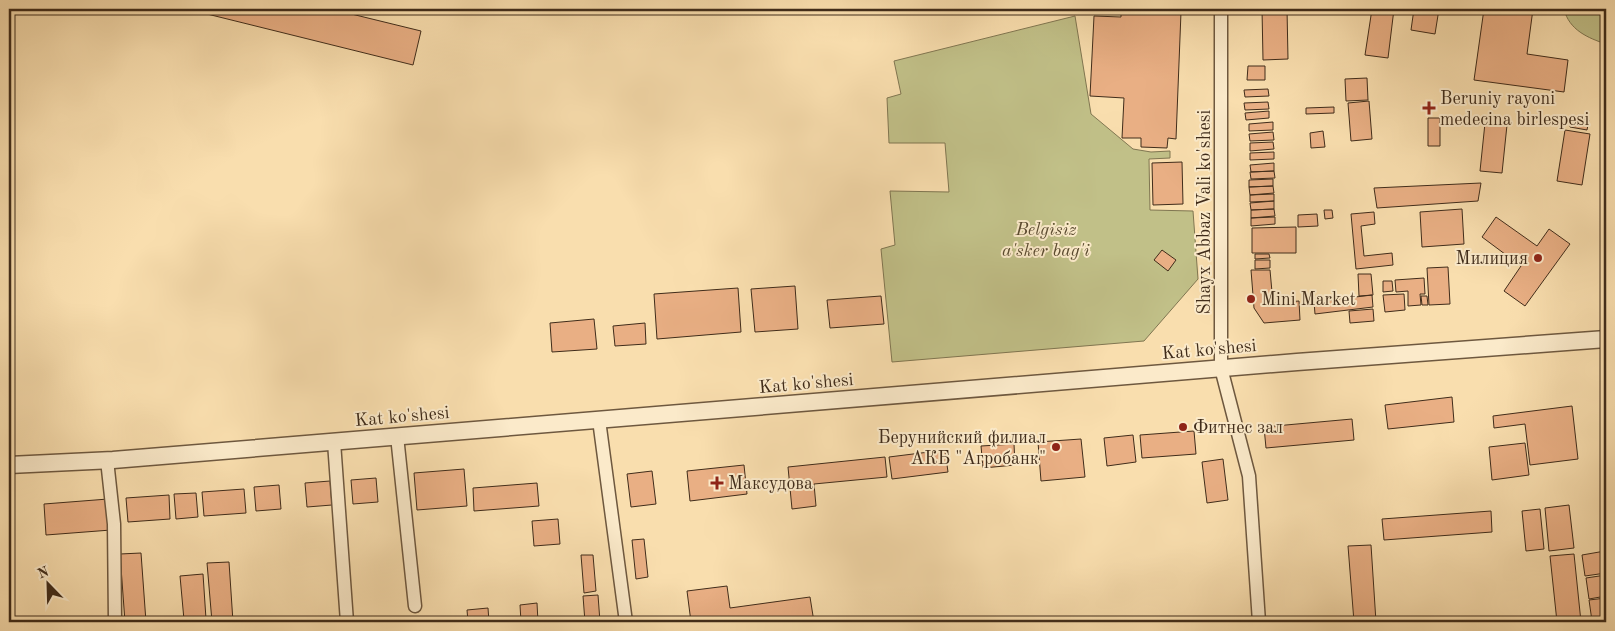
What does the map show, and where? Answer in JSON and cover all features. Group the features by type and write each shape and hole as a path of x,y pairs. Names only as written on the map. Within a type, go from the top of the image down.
{"street":[{"name":"Shayx Abbaz Vali ko'shesi","path":"1221,9 1221,368 1249,476 1259,622"},
{"name":"Kat ko'shesi","path":"9,465 107,460 334,442 1606,338"},
{"path":"599,420 626,622"},
{"path":"397,436 415,606"},
{"path":"334,442 347,622"},
{"path":"107,460 114,524 115,622"}],"green space":[{"path":"1564,9 1606,9 1606,44 1586,36 1575,28"},
{"name":"Belgisiz a'sker bag'i","path":"1075,16 1091,114 1133,149 1151,152 1170,151 1170,158 1149,159 1150,210 1193,211 1198,279 1144,341 892,362 881,249 895,245 890,191 949,192 945,143 889,143 887,98 901,94 894,61"}],"building":[{"path":"195,9 331,9 421,31 413,65 195,11"},
{"path":"1262,9 1287,9 1288,59 1263,60"},
{"path":"1372,9 1394,9 1388,58 1365,55"},
{"path":"1414,9 1439,9 1435,34 1411,30"},
{"path":"1484,9 1533,9 1527,54 1568,60 1564,92 1474,80"},
{"path":"1134,10 1181,12 1176,139 1168,138 1167,148 1141,147 1141,138 1122,138 1124,98 1090,96 1094,16 1121,17 1121,12 1134,13"},
{"path":"1248,66 1265,66 1265,80 1247,80"},
{"path":"1367,78 1368,100 1346,101 1345,79"},
{"path":"1268,89 1269,96 1245,97 1244,90"},
{"path":"1369,101 1372,139 1351,141 1348,103"},
{"path":"1268,102 1269,109 1245,110 1244,103"},
{"path":"1334,107 1334,113 1306,114 1306,108"},
{"path":"1269,111 1269,118 1246,120 1245,113"},
{"path":"1571,117 1589,120 1587,130 1570,127"},
{"path":"1428,118 1440,118 1440,146 1428,146"},
{"path":"1273,122 1273,130 1249,131 1249,124"},
{"path":"1485,123 1507,125 1502,173 1480,171"},
{"path":"1565,130 1590,134 1582,185 1557,181"},
{"path":"1323,131 1325,147 1311,148 1310,133"},
{"path":"1273,132 1274,140 1250,141 1249,134"},
{"path":"1273,142 1274,149 1250,151 1250,143"},
{"path":"1274,152 1274,159 1250,160 1250,153"},
{"path":"1182,162 1183,204 1153,205 1152,163"},
{"path":"1274,163 1274,171 1251,172 1250,165"},
{"path":"1274,171 1275,178 1251,179 1250,172"},
{"path":"1273,179 1273,186 1249,187 1249,180"},
{"path":"1481,183 1478,201 1377,208 1374,188"},
{"path":"1273,186 1274,193 1250,195 1249,187"},
{"path":"1274,194 1274,201 1250,202 1250,195"},
{"path":"1274,201 1274,209 1251,210 1250,203"},
{"path":"1274,209 1275,216 1251,218 1251,210"},
{"path":"1462,209 1464,244 1422,247 1420,212"},
{"path":"1324,210 1332,210 1333,218 1325,219"},
{"path":"1374,212 1375,224 1361,226 1364,256 1392,253 1393,265 1356,269 1351,214"},
{"path":"1317,214 1318,226 1298,227 1298,215"},
{"path":"1275,217 1275,224 1251,226 1251,218"},
{"path":"1496,217 1537,246 1549,229 1570,244 1525,306 1504,291 1521,266 1482,237"},
{"path":"1296,227 1296,253 1252,253 1252,228"},
{"path":"1162,250 1176,260 1168,271 1154,260"},
{"path":"1255,254 1269,254 1270,258 1255,259"},
{"path":"1255,260 1270,260 1270,268 1255,269"},
{"path":"1448,267 1450,304 1429,305 1427,268"},
{"path":"1251,270 1270,270 1273,303 1299,301 1300,320 1264,323 1254,308"},
{"path":"1358,274 1371,274 1373,295 1359,296"},
{"path":"1424,278 1425,294 1420,294 1421,305 1408,306 1408,291 1396,292 1395,280"},
{"path":"1383,281 1392,281 1393,291 1383,292"},
{"path":"795,286 798,329 755,332 751,289"},
{"path":"738,288 741,332 657,339 654,294"},
{"path":"1404,294 1405,310 1385,312 1383,295"},
{"path":"1372,295 1373,307 1315,314 1314,302"},
{"path":"881,296 884,324 830,328 827,300"},
{"path":"1421,296 1427,296 1428,305 1422,305"},
{"path":"1373,309 1374,321 1350,323 1349,311"},
{"path":"594,319 597,349 552,352 550,323"},
{"path":"645,323 646,344 615,346 613,326"},
{"path":"1452,397 1454,422 1388,429 1385,405"},
{"path":"1572,406 1578,459 1530,465 1525,424 1494,428 1493,416"},
{"path":"1352,419 1354,440 1266,448 1264,427"},
{"path":"1194,431 1196,454 1142,458 1140,435"},
{"path":"1133,435 1136,462 1107,466 1104,438"},
{"path":"1081,439 1085,477 1041,481 1038,442"},
{"path":"1525,443 1529,475 1492,480 1489,447"},
{"path":"1014,444 1015,465 983,468 981,446"},
{"path":"945,450 948,472 892,479 889,457"},
{"path":"885,457 887,477 814,484 816,506 792,509 788,467"},
{"path":"1223,459 1228,500 1207,503 1202,462"},
{"name":"Максудова","path":"744,465 747,494 690,501 687,471"},
{"path":"464,469 467,506 417,510 414,473"},
{"path":"652,471 656,504 631,507 627,474"},
{"path":"376,478 378,502 353,504 351,480"},
{"path":"330,481 332,505 307,507 305,483"},
{"path":"537,483 539,506 474,511 473,488"},
{"path":"279,485 281,509 256,511 254,487"},
{"path":"244,489 246,513 204,516 202,492"},
{"path":"196,493 198,517 176,519 174,494"},
{"path":"169,495 170,519 128,522 126,498"},
{"path":"108,499 111,530 46,535 44,504"},
{"path":"1569,505 1574,548 1549,551 1545,508"},
{"path":"1540,509 1544,549 1526,551 1522,511"},
{"path":"1491,511 1492,532 1384,540 1382,519"},
{"path":"558,519 560,544 534,546 532,521"},
{"path":"644,539 648,577 636,579 632,540"},
{"path":"1371,545 1376,622 1354,622 1348,546"},
{"path":"1605,551 1606,573 1585,576 1582,555"},
{"path":"141,553 146,622 125,622 120,554"},
{"path":"1574,554 1581,622 1557,622 1550,556"},
{"path":"581,555 593,555 596,591 584,593"},
{"path":"229,562 233,622 212,622 207,563"},
{"path":"203,574 206,619 184,620 180,576"},
{"path":"1606,575 1606,596 1589,599 1586,578"},
{"path":"727,586 730,608 810,597 814,622 691,622 687,591"},
{"path":"598,595 600,622 585,622 583,596"},
{"path":"1606,598 1606,619 1592,621 1589,600"},
{"path":"537,603 538,622 521,622 520,605"},
{"path":"488,608 489,622 468,622 467,610"}],"place":[{"name":"Beruniy rayoni medecina birlespesi","path":"1429,108"},
{"name":"Милиция","path":"1538,258"},
{"name":"Mini Market","path":"1251,299"},
{"name":"Фитнес зал","path":"1183,427"},
{"name":"Берунийский филиал АКБ \"Агробанк\"","path":"1056,447"},
{"name":"Максудова","path":"717,483"}]}
